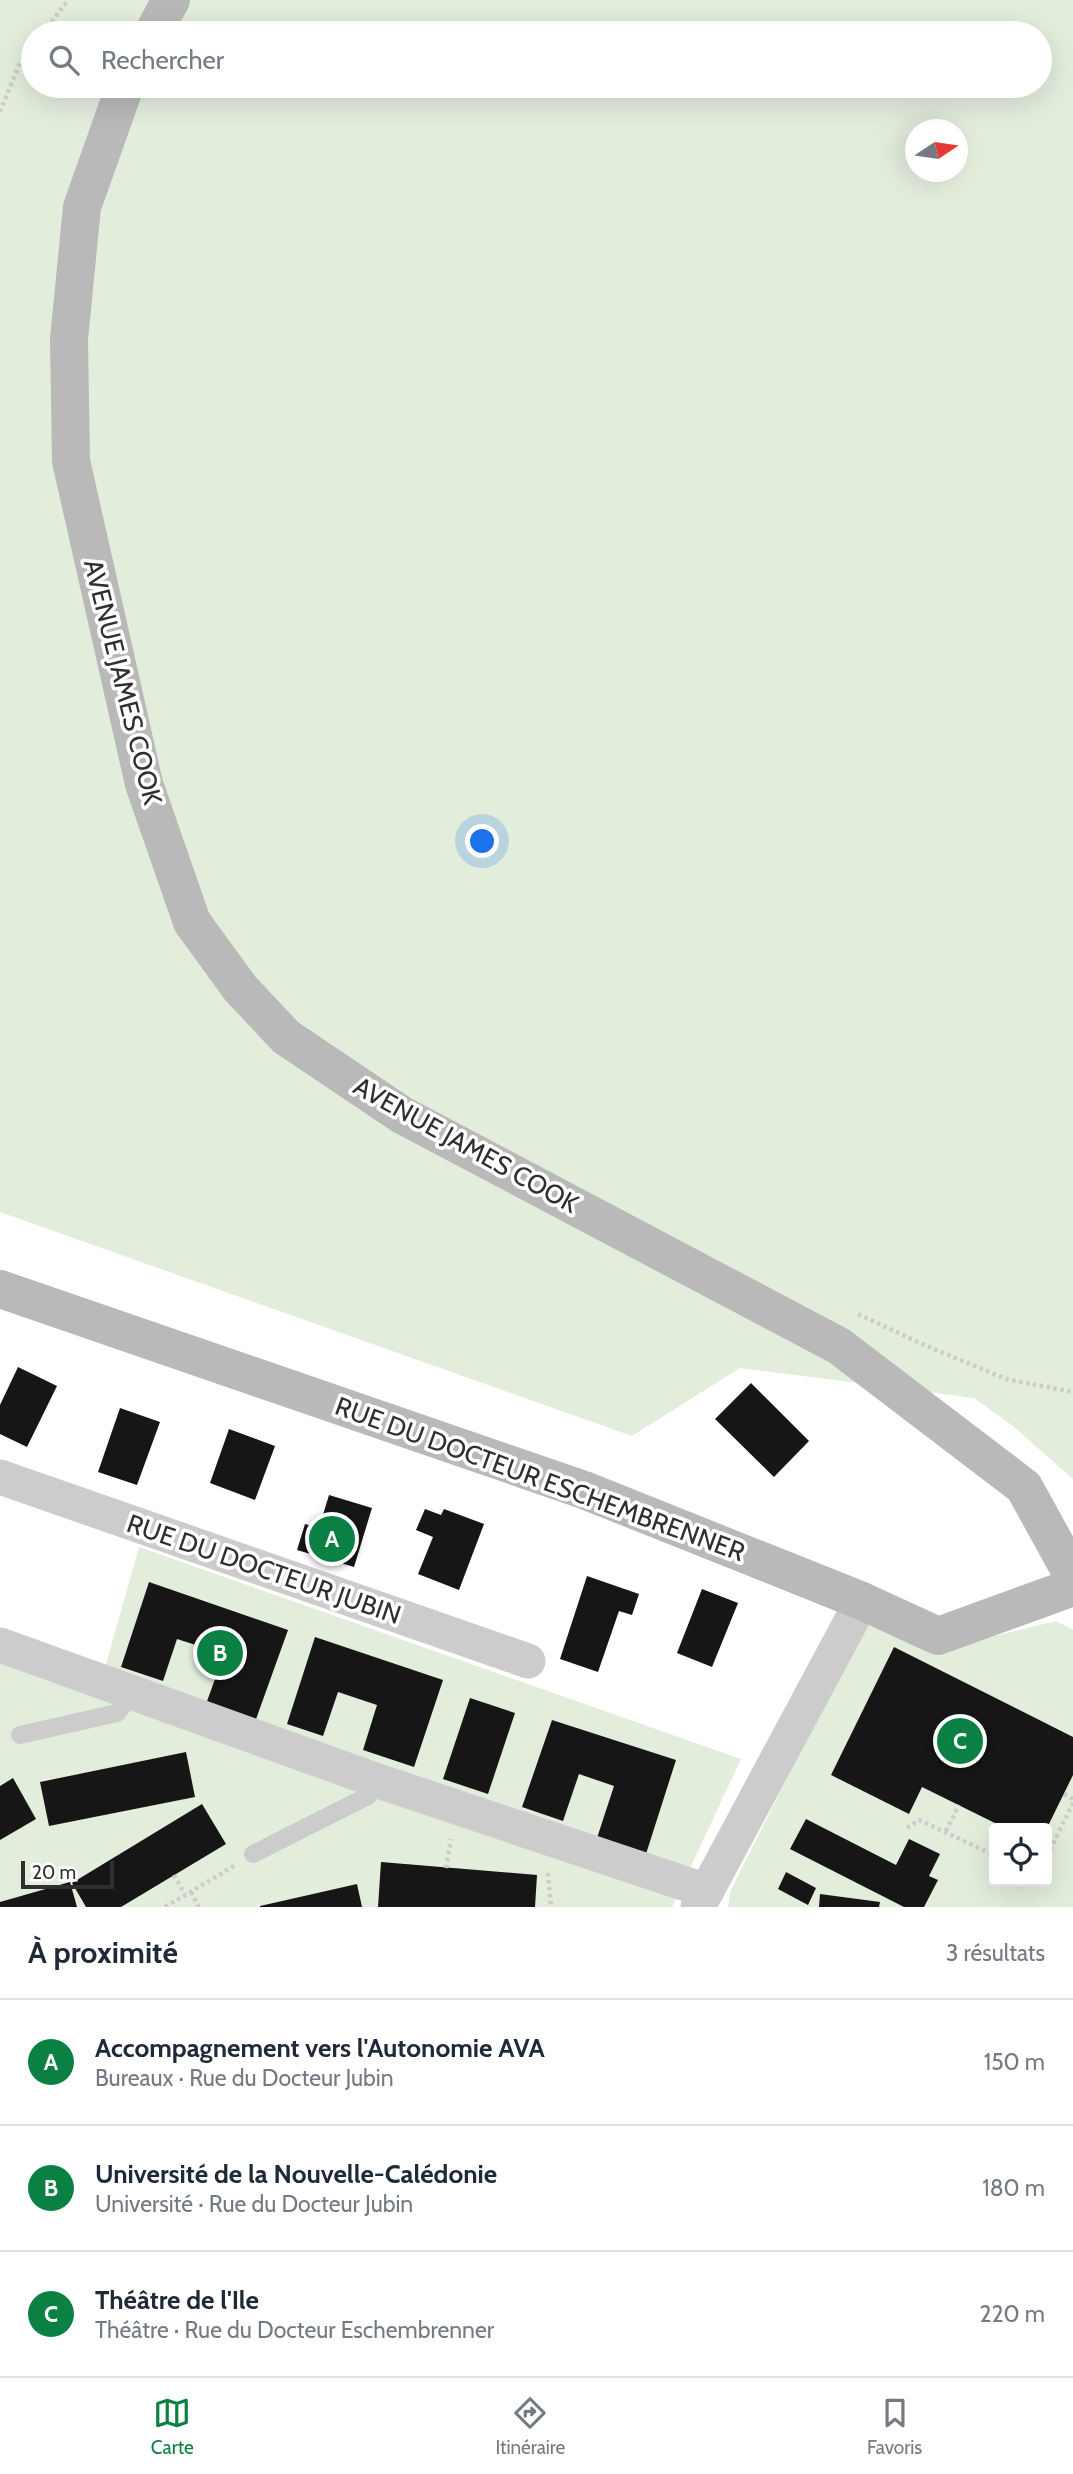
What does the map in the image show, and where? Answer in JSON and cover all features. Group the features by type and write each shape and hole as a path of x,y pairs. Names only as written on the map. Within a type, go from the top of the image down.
{"main road":[{"path":"159,21 170,0"},
{"name":"AVENUE JAMES COOK","path":"121,98 82,207 69,339 71,461 144,784 192,922 240,988 286,1037 402,1115 839,1346 1024,1487 1073,1576"},
{"name":"RUE DU DOCTEUR ESCHEMBRENNER","path":"0,1289 584,1490 862,1601 938,1636 1073,1587"}],"street":[{"name":"RUE DU DOCTEUR JUBIN","path":"0,1477 528,1661"},
{"path":"0,1644 703,1899 862,1601"}],"lane":[{"path":"20,1735 117,1713 134,1691"},
{"path":"253,1854 368,1796 375,1780"}],"path":[{"path":"52,21 68,0"},
{"path":"0,112 21,62"},
{"path":"855,1313 1006,1378 1073,1392"},
{"path":"1052,1845 1073,1801 1063,1794"},
{"path":"946,1831 959,1805"},
{"path":"907,1828 919,1820 989,1852"},
{"path":"165,1907 253,1854"},
{"path":"174,1875 185,1895"},
{"path":"191,1892 199,1907"}],"green space":[{"path":"0,0 1073,0 1073,1479 1013,1426 974,1398 740,1368 632,1436 0,1212"},
{"path":"139,1547 741,1759 672,1907 0,1907 0,1645 99,1689"},
{"path":"1056,1621 1073,1630 1073,1907 728,1907 730,1892 864,1624 936,1650"}],"building":[{"path":"18,1367 57,1386 27,1447 0,1434 0,1405"},
{"path":"751,1383 809,1441 774,1477 715,1419"},
{"path":"120,1408 160,1422 137,1485 98,1472"},
{"path":"229,1429 275,1446 255,1500 210,1483"},
{"path":"329,1495 372,1508 354,1567 297,1550 305,1524 319,1528"},
{"path":"425,1509 441,1515 444,1509 484,1524 459,1590 418,1574 433,1537 416,1530"},
{"path":"587,1576 639,1594 632,1615 619,1611 598,1672 560,1659"},
{"path":"149,1582 288,1630 255,1722 206,1704 224,1654 177,1639 163,1681 121,1667"},
{"path":"702,1589 738,1603 712,1667 677,1653"},
{"path":"315,1637 443,1680 414,1767 363,1750 377,1705 338,1692 323,1736 287,1724"},
{"path":"894,1647 1073,1737 1073,1775 1049,1823 995,1823 922,1787 909,1814 831,1775"},
{"path":"470,1698 515,1713 488,1794 443,1779"},
{"path":"552,1720 676,1760 646,1854 597,1838 614,1786 579,1774 563,1821 522,1807"},
{"path":"186,1752 195,1797 49,1826 40,1782"},
{"path":"13,1778 36,1819 0,1840 0,1786"},
{"path":"202,1804 226,1844 121,1907 86,1907 72,1883"},
{"path":"806,1819 896,1865 909,1839 940,1854 929,1876 938,1880 924,1907 904,1907 790,1849"},
{"path":"381,1862 537,1875 535,1907 378,1907"},
{"path":"786,1872 816,1888 808,1905 778,1889"},
{"path":"70,1882 77,1907 0,1907 0,1902"},
{"path":"357,1884 362,1907 260,1907 260,1906"},
{"path":"820,1894 880,1902 879,1907 819,1907"}],"place":[{"name":"Accompagnement vers l'Autonomie AVA","path":"332,1539"},
{"name":"Université de la Nouvelle-Calédonie","path":"220,1653"},
{"name":"Théâtre de l'Ile","path":"960,1741"}]}
